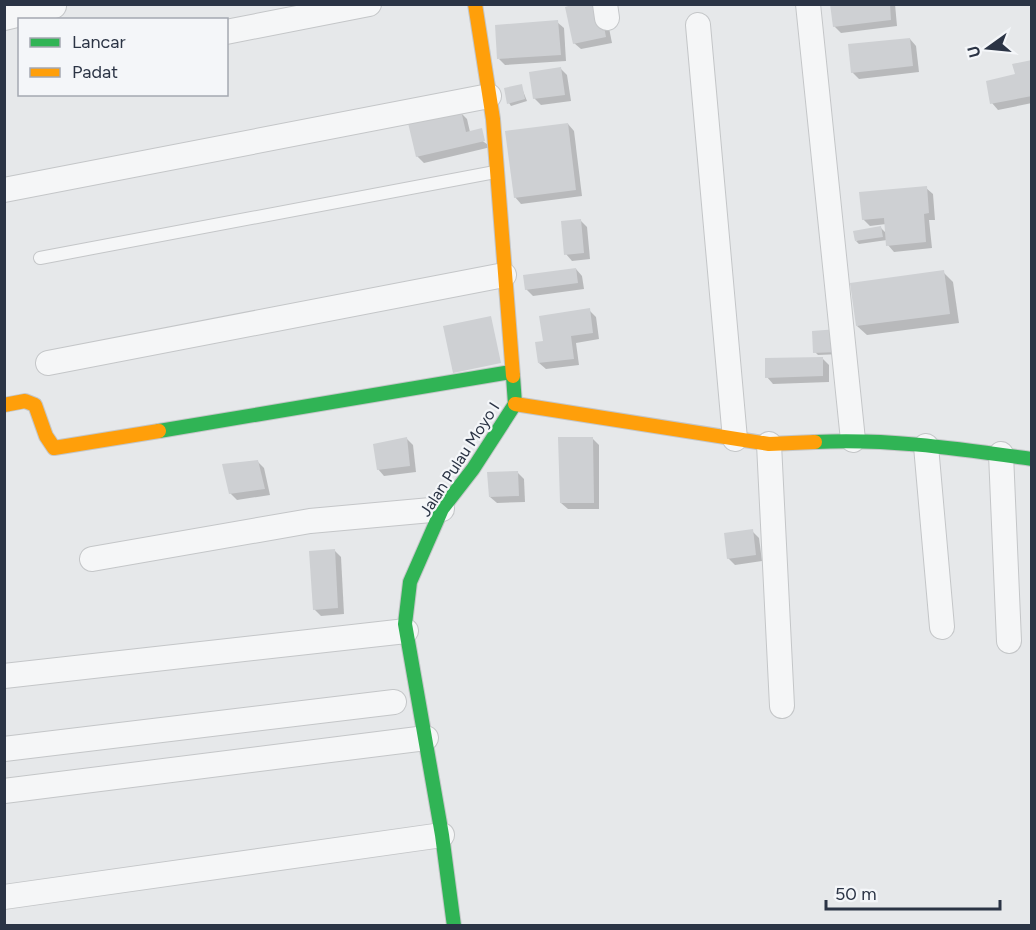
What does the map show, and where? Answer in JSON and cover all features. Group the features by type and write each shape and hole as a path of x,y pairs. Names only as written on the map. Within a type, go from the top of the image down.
{"street":[{"path":"228,32 369,4"},
{"name":"Jalan Pulau Moyo I","path":"454,926 442,835 406,631 406,605 411,582 442,508 472,469 515,404 489,96 475,4"},
{"path":"808,4 853,440"},
{"path":"4,18 54,6"},
{"path":"698,26 735,439"},
{"path":"4,190 489,96"},
{"path":"48,363 504,275"},
{"path":"4,405 26,402 35,405 46,436 54,448 511,372"},
{"path":"515,404 769,444 853,440 1032,459"},
{"path":"769,444 782,706"},
{"path":"926,446 942,627"},
{"path":"1001,454 1009,641"},
{"path":"92,559 310,521 442,508"},
{"path":"4,676 406,631"},
{"path":"4,749 394,702"},
{"path":"4,791 426,738"},
{"path":"4,897 442,835"}],"lane":[{"path":"40,258 496,171"}],"building":[{"path":"575,4 600,4 606,37 573,44 565,7"},
{"path":"830,4 890,4 891,20 833,27"},
{"path":"558,20 561,55 497,59 495,25"},
{"path":"910,38 913,66 851,73 848,44"},
{"path":"1032,60 1032,96 990,104 986,81 1015,74 1012,64"},
{"path":"561,67 565,95 533,99 529,72"},
{"path":"522,84 525,99 507,104 504,88"},
{"path":"461,110 466,132 482,128 485,141 416,157 408,123"},
{"path":"568,123 576,190 514,198 505,131"},
{"path":"927,186 929,213 924,214 926,242 886,246 884,218 862,220 859,192"},
{"path":"581,219 584,253 564,255 561,221"},
{"path":"881,226 883,237 855,241 853,231"},
{"path":"576,268 578,283 525,290 523,275"},
{"path":"944,270 950,314 856,326 850,283"},
{"path":"590,308 593,333 571,336 574,359 538,363 535,342 543,341 539,316"},
{"path":"491,316 501,363 453,373 443,326"},
{"path":"838,329 839,352 813,353 812,331"},
{"path":"823,357 823,376 765,378 765,358"},
{"path":"407,437 410,466 377,470 373,444"},
{"path":"558,437 593,437 594,503 560,503"},
{"path":"258,460 265,489 229,494 222,464"},
{"path":"518,471 519,496 489,497 487,472"},
{"path":"753,529 756,555 727,559 724,533"},
{"path":"335,549 338,608 313,610 309,551"}],"traffic: fast":[{"path":"159,431 511,372"},
{"path":"454,926 442,835 405,624 410,582 442,509 473,469 515,404 513,376"},
{"path":"815,442 897,443 1032,459"}],"traffic: slow":[{"path":"475,4 493,119 513,376"},
{"path":"4,405 25,401 35,405 46,436 54,448 159,431"},
{"path":"515,404 769,444 815,442"}]}
